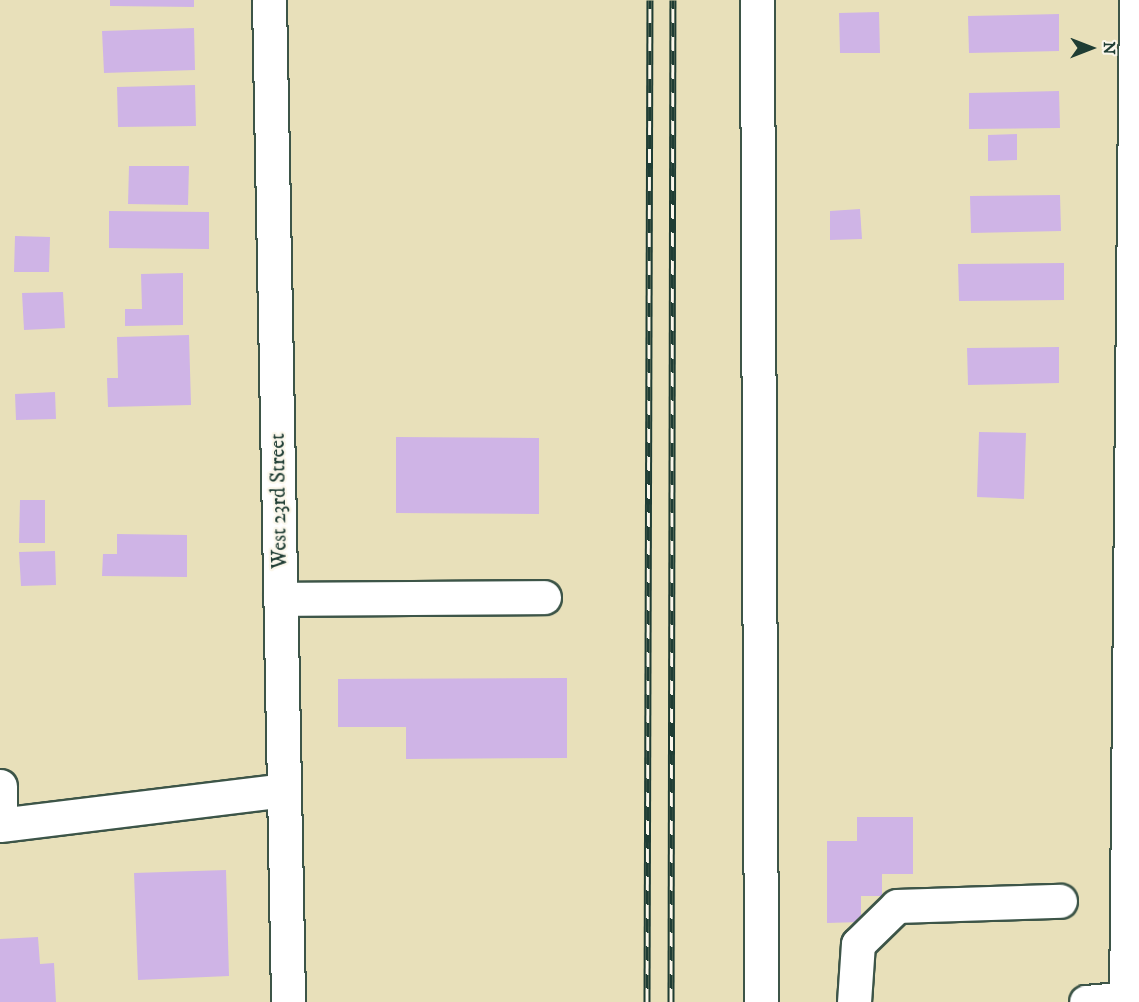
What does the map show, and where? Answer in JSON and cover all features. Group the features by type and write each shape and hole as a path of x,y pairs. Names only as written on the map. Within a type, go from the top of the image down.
{"street":[{"name":"West 23rd Street","path":"269,0 288,1002"},
{"path":"757,0 760,1002"},
{"path":"1086,1002 1131,999 1136,0"},
{"path":"280,599 544,597"},
{"path":"0,786 0,825 284,790"},
{"path":"854,1002 858,944 897,906 1060,901"}],"building":[{"path":"110,0 194,0 194,7 110,6"},
{"path":"879,12 880,53 840,53 839,13"},
{"path":"1059,14 1059,51 969,53 968,16"},
{"path":"194,28 195,70 104,73 102,31"},
{"path":"195,85 196,126 118,127 117,87"},
{"path":"1059,91 1060,128 969,129 969,93"},
{"path":"1017,134 1017,160 988,161 988,135"},
{"path":"129,166 189,166 188,205 128,204"},
{"path":"1060,195 1061,231 971,233 970,196"},
{"path":"860,209 862,239 830,240 830,211"},
{"path":"109,211 209,212 209,249 109,248"},
{"path":"15,236 50,237 49,272 14,272"},
{"path":"1064,263 1064,300 959,301 958,264"},
{"path":"183,273 183,325 125,326 125,309 142,309 141,274"},
{"path":"63,292 65,328 24,330 22,293"},
{"path":"189,335 191,405 108,407 107,378 118,378 117,337"},
{"path":"1059,347 1059,383 968,385 967,348"},
{"path":"55,392 56,419 16,420 15,394"},
{"path":"979,432 1026,433 1024,499 977,497"},
{"path":"396,437 539,438 539,514 396,513"},
{"path":"20,500 45,500 45,543 19,543"},
{"path":"117,534 187,535 187,577 102,576 103,554 117,554"},
{"path":"55,551 56,585 21,586 19,552"},
{"path":"567,678 567,758 406,759 406,727 338,727 338,679"},
{"path":"857,817 913,817 913,874 882,874 882,896 861,896 861,922 827,923 827,841 857,841"},
{"path":"226,870 229,976 138,980 134,873"},
{"path":"38,937 40,964 54,963 56,1002 0,1002 0,939"}],"railway":[{"path":"647,1002 650,0"},
{"path":"671,1002 673,0"}]}
